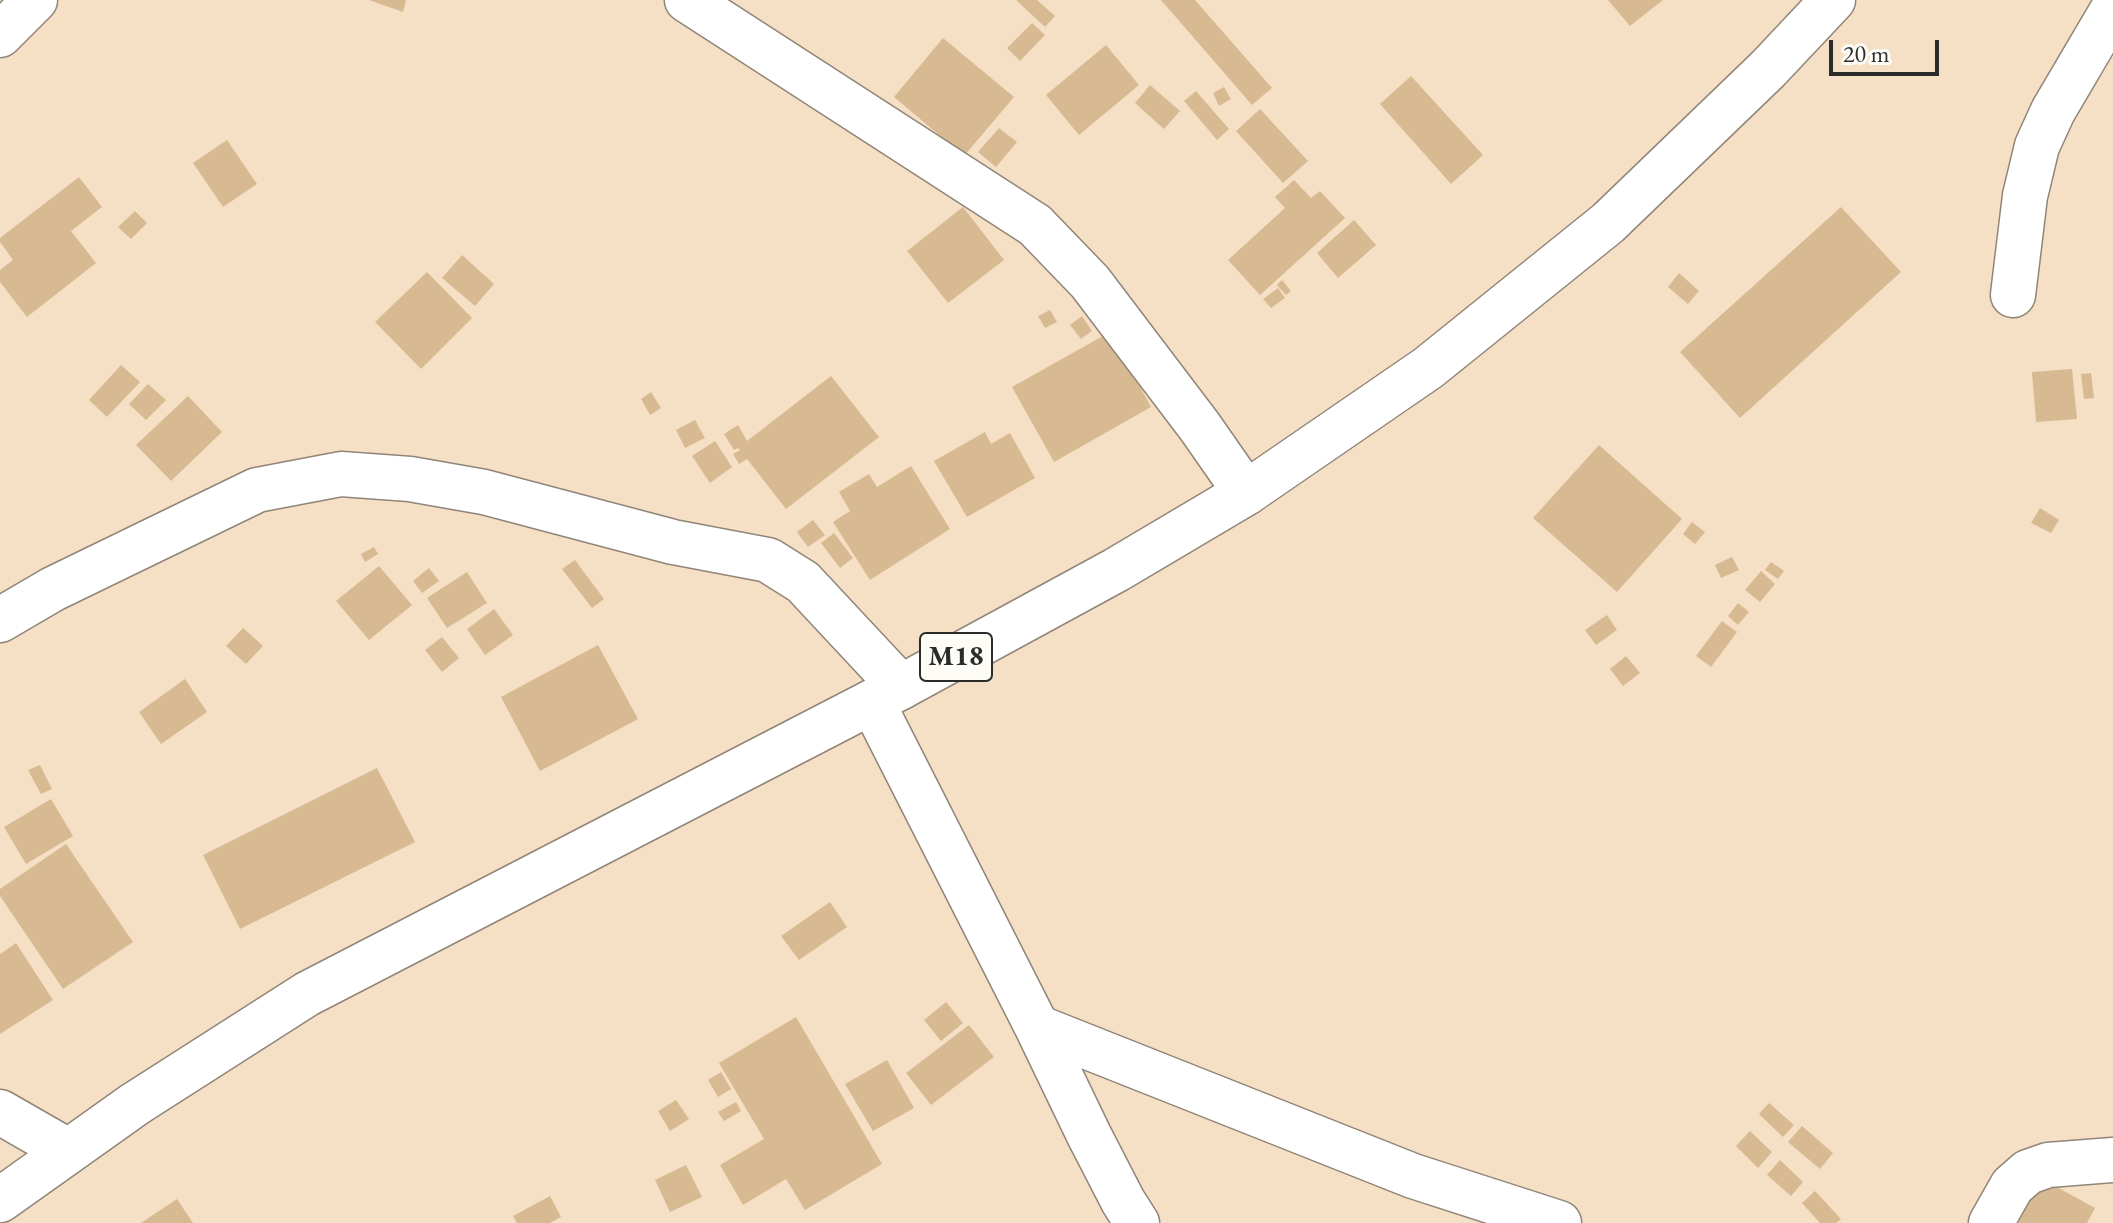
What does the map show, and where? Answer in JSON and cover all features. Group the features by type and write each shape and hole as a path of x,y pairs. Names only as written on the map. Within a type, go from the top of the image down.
{"street":[{"path":"0,35 35,0"},
{"path":"687,0 1035,225 1090,282 1246,493"},
{"name":"M18","path":"0,1200 135,1104 307,994 886,695 1116,570 1246,493 1428,368 1608,223 1768,69 1833,0"},
{"path":"2013,295 2025,196 2037,146 2064,92 2113,9"},
{"path":"0,620 66,583 257,490 341,474 410,479 484,492 673,542 768,560 803,582 886,695 1037,1027 1103,1162 1137,1223"},
{"path":"1037,1027 1413,1176 1559,1223"},
{"path":"0,1112 68,1151"},
{"path":"1991,1223 2012,1186 2028,1172 2048,1165 2113,1160"}],"building":[{"path":"369,0 406,0 403,12"},
{"path":"1016,0 1037,0 1055,16 1045,27"},
{"path":"1161,0 1195,0 1272,88 1252,105"},
{"path":"1608,0 1663,0 1630,26"},
{"path":"1032,23 1045,35 1020,61 1007,48"},
{"path":"943,38 1014,97 964,156 894,97"},
{"path":"1106,45 1139,85 1079,135 1046,95"},
{"path":"1411,76 1483,155 1451,184 1380,104"},
{"path":"1150,85 1180,111 1164,129 1135,103"},
{"path":"1224,87 1231,99 1219,106 1213,93"},
{"path":"1196,91 1229,129 1217,140 1184,101"},
{"path":"1260,109 1308,161 1283,183 1236,131"},
{"path":"999,128 1017,142 996,167 978,152"},
{"path":"227,140 257,184 223,207 193,163"},
{"path":"79,177 102,207 71,231 96,263 27,317 0,282 0,270 13,260 0,238"},
{"path":"1294,180 1311,198 1320,191 1345,218 1260,295 1228,260 1285,208 1275,197"},
{"path":"963,207 1004,260 948,303 907,251"},
{"path":"1841,207 1901,272 1740,418 1680,352"},
{"path":"135,211 147,223 131,239 118,227"},
{"path":"1354,220 1376,245 1338,278 1317,253"},
{"path":"462,255 494,284 475,306 442,278"},
{"path":"427,272 472,318 421,369 375,322"},
{"path":"1679,273 1699,291 1688,304 1668,287"},
{"path":"1282,280 1291,291 1286,295 1277,285"},
{"path":"1278,288 1285,298 1271,308 1263,299"},
{"path":"1050,310 1057,322 1045,328 1038,316"},
{"path":"1082,316 1092,331 1081,339 1070,325"},
{"path":"1110,332 1151,407 1054,462 1012,387"},
{"path":"121,365 140,382 107,417 89,400"},
{"path":"2072,369 2077,419 2036,422 2032,372"},
{"path":"2091,373 2094,398 2084,399 2081,374"},
{"path":"831,376 879,437 786,509 747,459 739,464 733,454 740,450 734,450 724,434 738,425 747,441"},
{"path":"148,384 166,400 146,420 129,404"},
{"path":"651,392 661,408 650,415 641,399"},
{"path":"188,396 222,432 171,481 136,445"},
{"path":"695,420 705,438 685,448 676,430"},
{"path":"985,432 991,444 1010,433 1035,478 967,517 934,461"},
{"path":"715,441 732,467 710,483 692,456"},
{"path":"1599,445 1682,519 1617,592 1533,518"},
{"path":"911,466 950,529 870,580 833,522 850,511 839,492 869,474 877,487"},
{"path":"2040,508 2059,520 2051,533 2031,523"},
{"path":"813,520 825,535 808,547 797,532"},
{"path":"1692,522 1705,532 1695,544 1683,534"},
{"path":"834,533 853,558 840,568 821,543"},
{"path":"374,547 378,554 365,562 361,554"},
{"path":"1732,557 1739,570 1721,578 1715,565"},
{"path":"575,560 604,599 592,608 562,569"},
{"path":"1771,562 1784,571 1778,579 1765,570"},
{"path":"379,566 412,605 369,640 336,601"},
{"path":"429,568 439,581 422,593 413,581"},
{"path":"1761,571 1775,584 1760,602 1745,590"},
{"path":"467,572 487,603 447,628 427,598"},
{"path":"1738,603 1749,612 1738,625 1728,616"},
{"path":"494,609 513,635 485,655 467,629"},
{"path":"1607,615 1617,630 1596,645 1585,630"},
{"path":"1722,621 1737,632 1711,667 1696,656"},
{"path":"243,628 263,646 246,664 226,646"},
{"path":"442,637 459,658 442,672 425,650"},
{"path":"598,645 638,719 540,771 501,697"},
{"path":"1626,656 1640,673 1623,686 1610,669"},
{"path":"185,679 207,712 161,744 139,712"},
{"path":"40,765 52,789 41,794 28,770"},
{"path":"377,768 415,842 240,929 203,855"},
{"path":"51,799 73,836 26,864 4,827"},
{"path":"66,844 133,942 63,989 0,896 0,889"},
{"path":"830,902 847,927 799,960 781,936"},
{"path":"16,943 53,1000 0,1034 0,954"},
{"path":"946,1002 963,1023 941,1041 924,1020"},
{"path":"796,1017 882,1164 805,1210 786,1179 743,1205 720,1165 764,1139 719,1063"},
{"path":"969,1025 994,1057 931,1105 906,1073"},
{"path":"887,1060 914,1108 873,1131 845,1084"},
{"path":"721,1072 731,1089 718,1097 708,1080"},
{"path":"676,1100 689,1119 670,1131 658,1111"},
{"path":"736,1102 741,1111 724,1121 718,1112"},
{"path":"1769,1103 1794,1125 1783,1137 1759,1114"},
{"path":"1802,1126 1833,1153 1820,1169 1788,1142"},
{"path":"1750,1131 1772,1152 1758,1168 1736,1146"},
{"path":"1780,1160 1803,1182 1791,1196 1767,1175"},
{"path":"686,1165 702,1197 670,1212 655,1180"},
{"path":"2042,1179 2095,1208 2087,1223 2018,1223"},
{"path":"1815,1191 1841,1219 1836,1223 1820,1223 1802,1203"},
{"path":"550,1196 561,1217 550,1223 517,1223 513,1216"},
{"path":"177,1199 193,1223 141,1223"}]}
